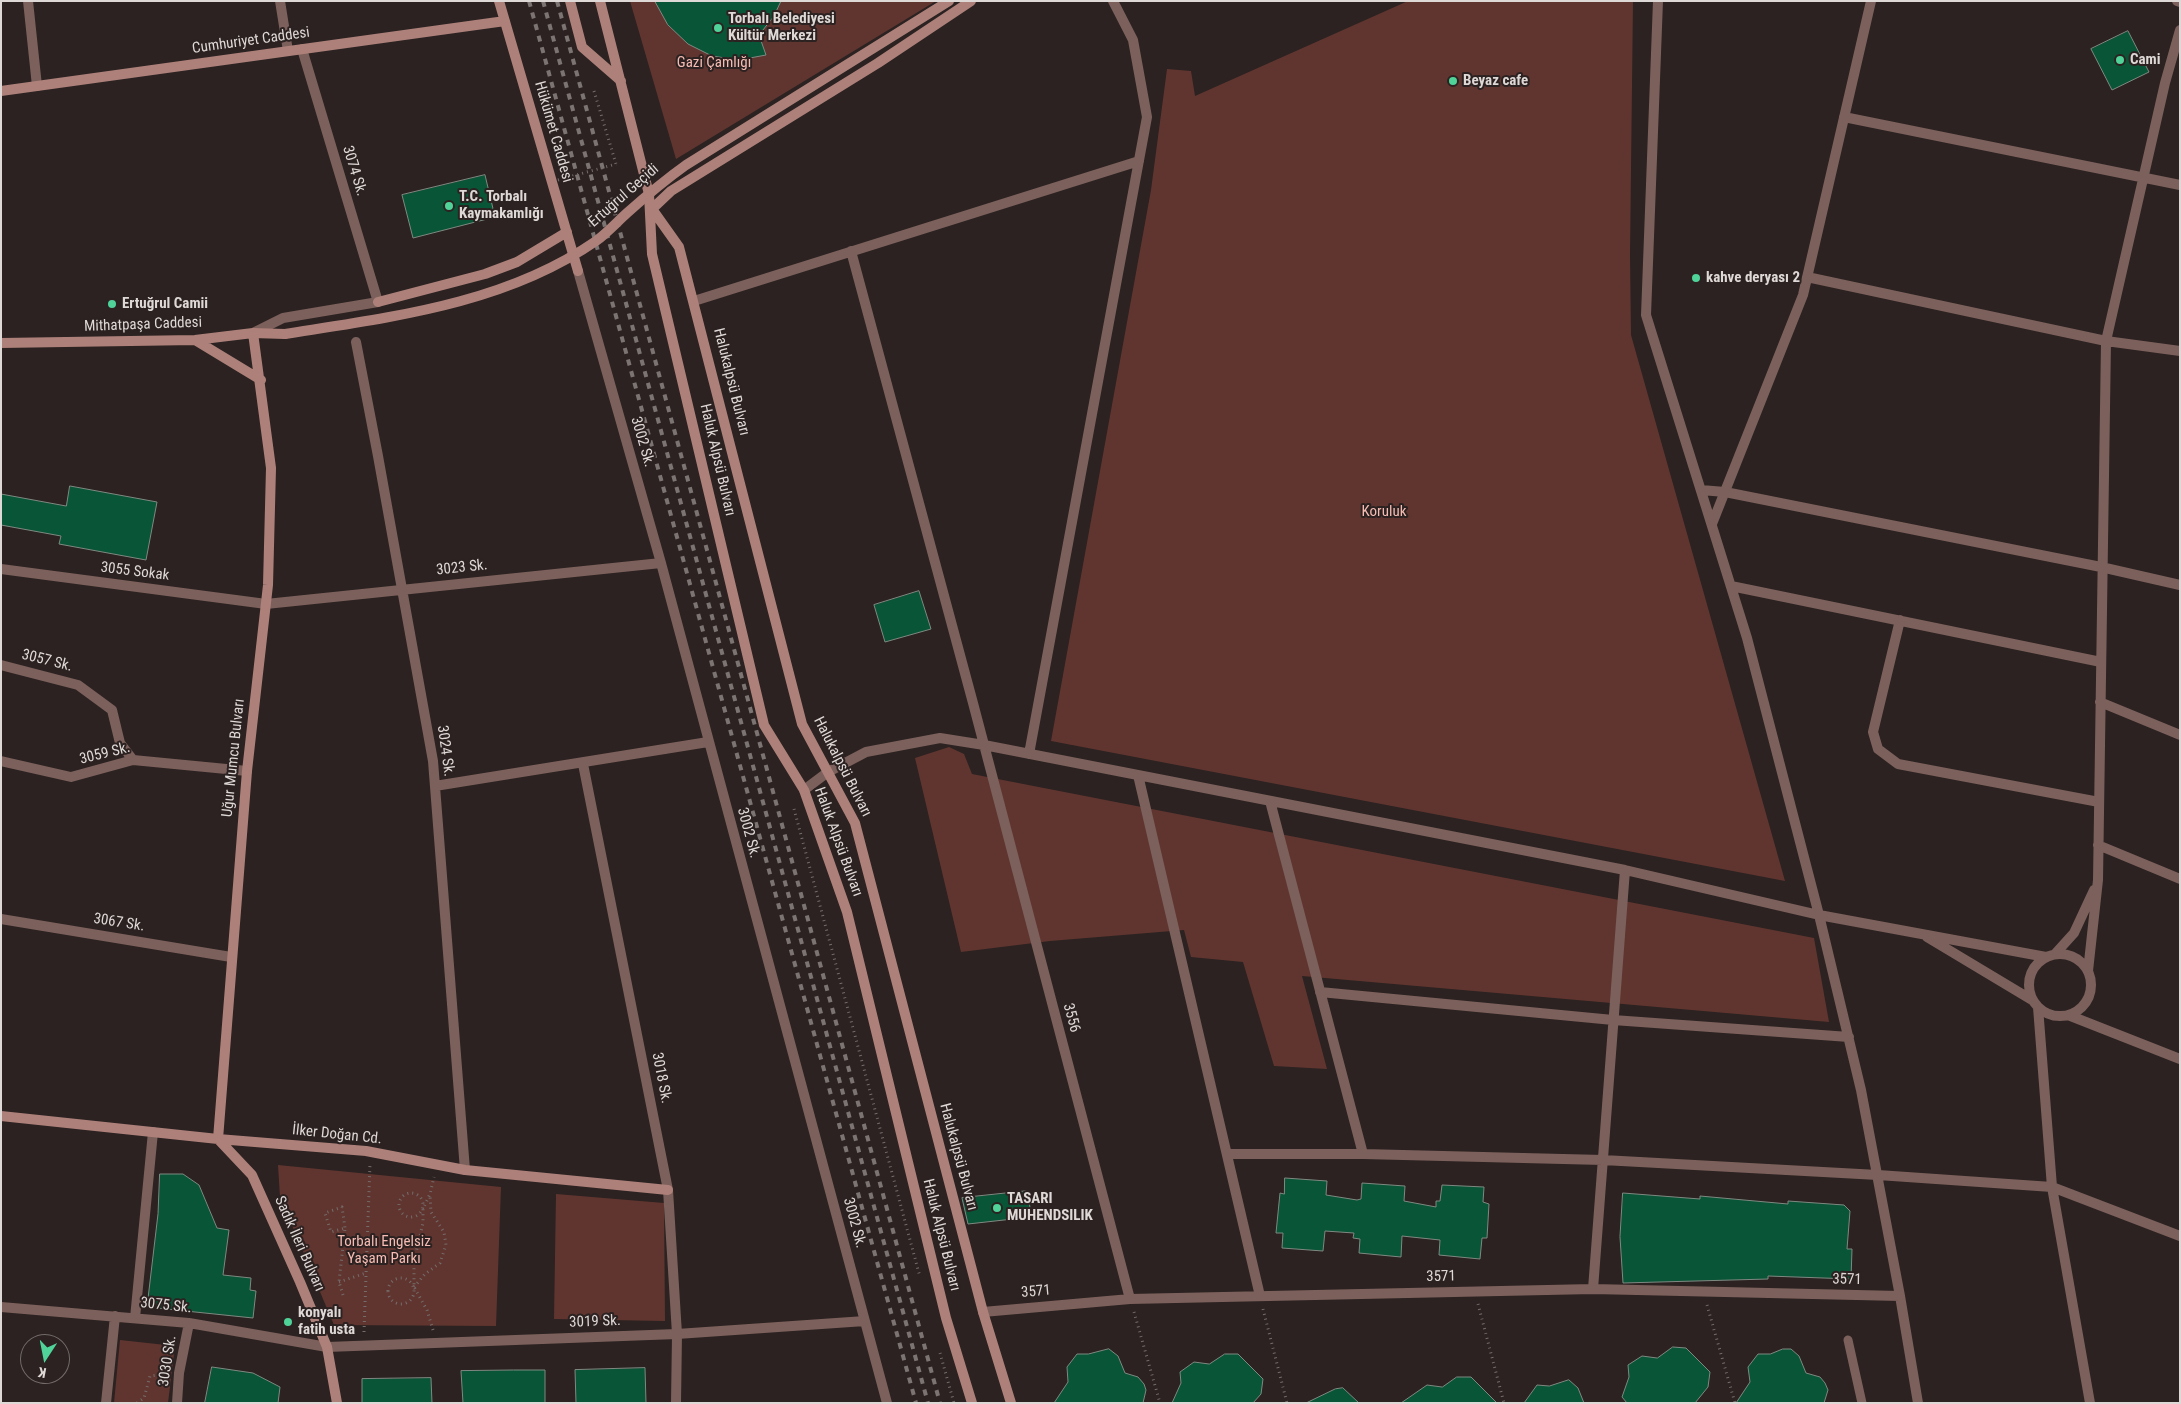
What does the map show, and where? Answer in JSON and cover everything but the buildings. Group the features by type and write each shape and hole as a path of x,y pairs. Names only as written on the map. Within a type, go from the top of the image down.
{"main road":[{"name":"Hükümet Caddesi","path":"499,1 578,271"},
{"path":"570,1 582,47 620,81"},
{"path":"600,1 652,209 671,191 878,63 971,1"},
{"name":"Ertuğrul Geçidi","path":"285,334 381,318 478,296 522,282 559,264 598,240 659,183 949,1"},
{"name":"Cumhuriyet Caddesi","path":"1,91 505,21"},
{"name":"Halukalpsü Bulvarı","path":"652,209 679,247 802,724 855,823 983,1312 1011,1403"},
{"name":"Haluk Alpsü Bulvarı","path":"652,209 652,254 764,725 804,790 847,912 946,1318 972,1403"},
{"path":"378,302 486,274 517,262 567,232"},
{"name":"Mithatpaşa Caddesi","path":"1,343 195,340 253,333 285,334"},
{"name":"Uğur Mumcu Bulvarı","path":"218,1139 247,771 266,604 271,468 261,380 253,333"},
{"path":"195,340 261,380"},
{"name":"İlker Doğan Cd.","path":"1,1116 218,1139 370,1152 465,1170 668,1190"},
{"name":"Sadık İleri Bulvarı","path":"218,1139 252,1175 327,1347 337,1403"}],"street":[{"path":"28,1 37,86"},
{"path":"280,1 288,51"},
{"path":"1029,754 1147,117 1133,40 1113,1"},
{"path":"1658,1 1646,315 1747,638 1819,915 1862,1090 1918,1403"},
{"path":"1712,524 1803,295 1871,1"},
{"path":"2068,1015 2078,1010 2085,1003 2090,993 2091,982 2088,971 2098,880 2106,341 2165,83 2180,30"},
{"name":"3074 Sk.","path":"302,49 378,302"},
{"path":"1844,117 2180,185"},
{"path":"694,301 1138,161"},
{"name":"3556","path":"851,251 1130,1299"},
{"name":"3002 Sk.","path":"578,271 661,564 887,1403"},
{"path":"1807,277 2106,341 2180,351"},
{"path":"253,333 283,318 378,302"},
{"name":"3024 Sk.","path":"356,342 433,761 465,1170"},
{"path":"1701,490 1725,492 2102,567 2180,585"},
{"name":"3023 Sk.","path":"266,604 661,564"},
{"name":"3055 Sokak","path":"1,569 266,604"},
{"path":"1731,586 2101,662"},
{"path":"1900,620 1873,732 1878,749 1898,764 2099,802"},
{"name":"3057 Sk.","path":"1,665 78,684 112,710 120,743 134,760"},
{"path":"2100,702 2180,735"},
{"path":"804,790 828,772 866,752 940,738 1625,870 1819,915 2050,956 2065,954 2074,957 2088,971"},
{"path":"435,786 582,764 708,742"},
{"name":"3059 Sk.","path":"1,761 71,778 134,760 247,771"},
{"name":"3018 Sk.","path":"582,764 668,1190 677,1334 676,1403"},
{"path":"1138,775 1260,1296"},
{"path":"1270,801 1362,1154"},
{"path":"2098,845 2180,879"},
{"path":"1593,1289 1625,870"},
{"path":"2090,1403 2052,1187 2035,1003 2029,989 2029,979 2038,962 2050,956 2074,933 2098,880"},
{"name":"3067 Sk.","path":"1,919 231,957"},
{"path":"1920,933 2052,1014 2068,1015 2180,1059"},
{"path":"1320,992 1614,1020 1849,1037"},
{"path":"135,1318 153,1132"},
{"path":"1227,1154 1362,1154 1603,1160 1878,1175 2052,1187 2180,1236"},
{"name":"3571","path":"983,1312 1130,1299 1593,1289 1900,1296"},
{"name":"3075 Sk.","path":"1,1307 190,1323 327,1347"},
{"path":"106,1403 115,1316"},
{"name":"3019 Sk.","path":"327,1347 677,1334 865,1321"},
{"name":"3030 Sk.","path":"177,1403 179,1373 190,1323"}],"lane":[{"path":"1848,1340 1862,1403"}],"path":[{"path":"558,180 616,164 594,91"},
{"path":"793,805 922,1287"},
{"path":"364,1346 370,1152"},
{"path":"437,1165 430,1194 423,1209 414,1217 406,1216 399,1206 401,1198 407,1194 415,1193 423,1202 423,1209 423,1223 415,1251 414,1287 413,1298 407,1303 399,1304 389,1297 388,1289 397,1279 406,1279 414,1287 427,1310 438,1343"},
{"path":"414,1287 425,1274 440,1263 446,1244 444,1232 431,1212 430,1194"},
{"path":"343,1295 339,1282 345,1228 342,1207 325,1213 331,1232 345,1228"},
{"path":"339,1282 366,1273"},
{"path":"1474,1292 1504,1403"},
{"path":"1703,1292 1735,1403"},
{"path":"1260,1296 1287,1403"},
{"path":"1130,1299 1160,1403"},
{"path":"938,1345 954,1403"},
{"path":"137,1403 144,1398 150,1376 179,1373"}],"green space":[{"name":"Gazi Çamlığı","path":"630,1 936,1 676,159"},
{"name":"Koruluk","path":"1408,1 1633,1 1631,335 1785,881 1051,741 1151,190 1167,69 1191,71 1195,96"},
{"path":"949,747 964,754 972,774 1814,938 1829,1022 1302,976 1327,1069 1274,1066 1243,962 1191,957 1184,930 1050,941 961,952 915,758"},
{"name":"Torbalı Engelsiz Yaşam Parkı","path":"278,1165 501,1187 496,1326 334,1325 280,1197"},
{"path":"556,1194 664,1203 665,1321 554,1319"},
{"path":"120,1340 175,1346 168,1403 114,1403"}],"railway":[{"path":"529,1 916,1403"},
{"path":"543,1 928,1403"},
{"path":"557,1 940,1403"}],"place":[{"name":"Torbalı Belediyesi Kültür Merkezi","path":"718,28"},
{"name":"Cami","path":"2120,60"},
{"name":"Beyaz cafe","path":"1453,81"},
{"name":"T.C. Torbalı Kaymakamlığı","path":"449,206"},
{"name":"kahve deryası 2","path":"1696,278"},
{"name":"Ertuğrul Camii","path":"112,304"},
{"name":"TASARI MUHENDSILIK","path":"997,1208"},
{"name":"konyalı fatih usta","path":"288,1322"}]}
